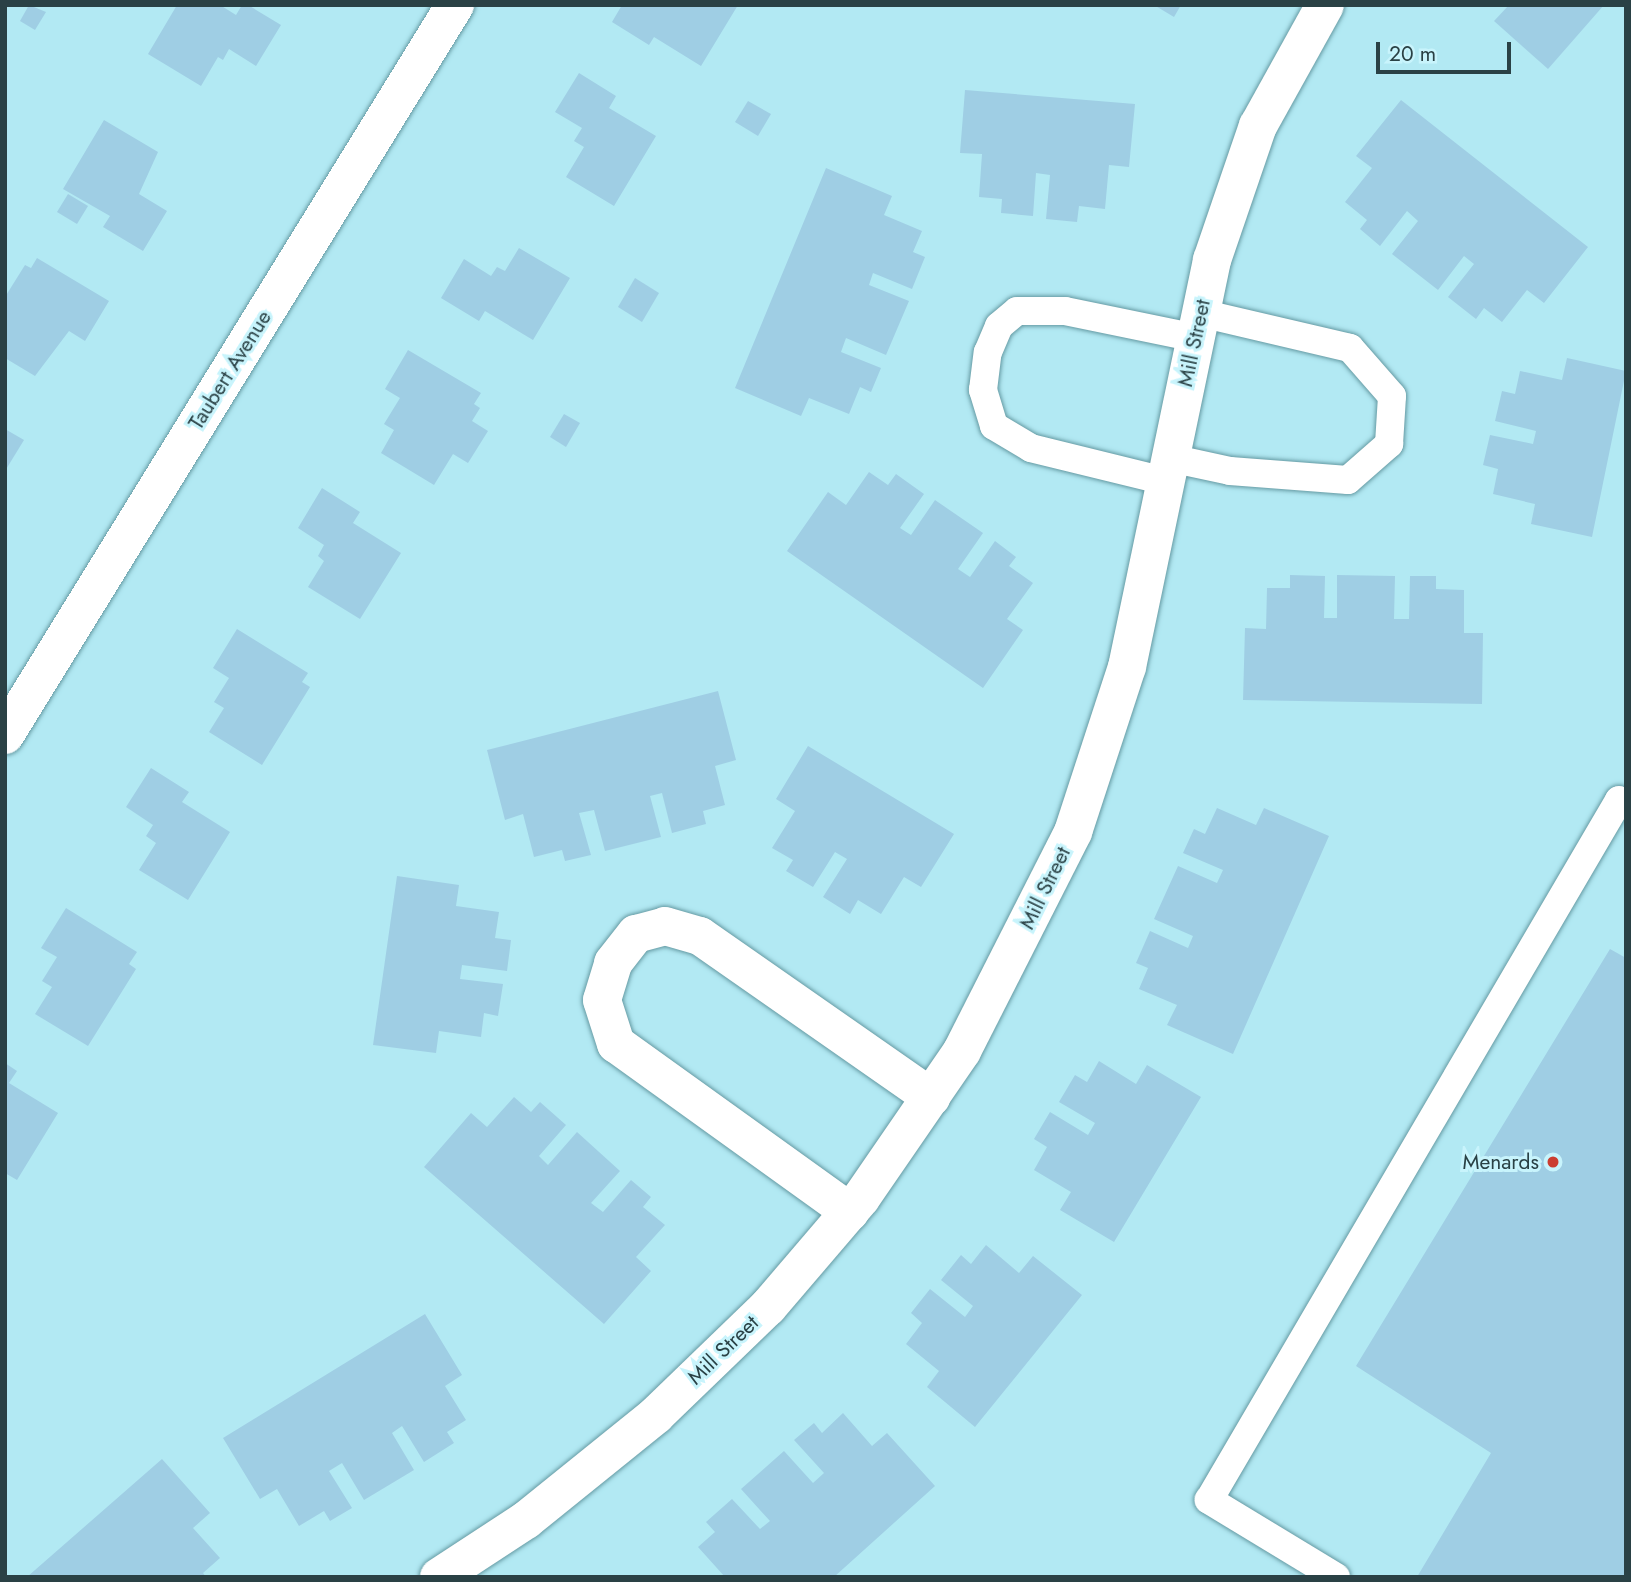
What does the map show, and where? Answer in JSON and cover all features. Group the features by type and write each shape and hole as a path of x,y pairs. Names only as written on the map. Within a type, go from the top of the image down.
{"street":[{"name":"Taubert Avenue","path":"5,735 455,5"},
{"name":"Mill Street","path":"453,1573 526,1520 656,1415 768,1307 850,1212 962,1051 1073,831 1127,667 1212,260 1258,126 1325,5"},
{"path":"850,1212 616,1044 602,1000 613,963 636,934 665,926 700,936 931,1097"}],"lane":[{"path":"1017,311 1065,312 1198,326 1350,348 1392,396 1389,444 1348,480 1230,471 1168,470 1031,448 994,426 983,390 988,352 999,326 1017,311"},
{"path":"1336,1577 1209,1500 1619,800 1626,804"}],"building":[{"path":"29,5 46,12 35,30 20,21"},
{"path":"177,5 220,5 236,15 242,5 248,5 281,25 256,66 229,49 223,60 218,57 201,86 148,54"},
{"path":"622,5 738,5 701,66 654,37 649,45 612,22"},
{"path":"1154,5 1181,5 1174,17"},
{"path":"1509,5 1604,5 1548,69 1494,21"},
{"path":"579,73 616,96 609,108 656,136 614,206 566,177 584,147 574,141 582,128 555,112"},
{"path":"965,90 1135,104 1129,167 1109,165 1105,209 1079,206 1077,222 1046,219 1050,175 1036,173 1033,216 1001,213 1002,199 979,197 982,154 960,153"},
{"path":"1401,100 1588,247 1544,303 1527,290 1502,322 1484,308 1476,319 1448,297 1474,264 1464,256 1438,290 1392,254 1418,221 1407,211 1380,246 1360,229 1367,220 1345,202 1372,168 1356,156"},
{"path":"748,101 771,114 758,136 735,122"},
{"path":"104,120 158,152 139,194 167,211 143,251 103,227 110,216 63,189"},
{"path":"826,168 892,196 884,215 922,231 913,252 925,257 912,289 873,273 869,285 909,301 886,355 846,338 841,352 881,368 871,392 860,387 849,414 809,398 801,416 735,388"},
{"path":"68,194 88,206 77,224 57,212"},
{"path":"519,248 570,278 533,340 485,311 479,321 441,298 464,259 491,276 497,267 505,271"},
{"path":"37,258 109,301 85,341 69,331 35,376 5,358 5,297 25,265 31,268"},
{"path":"635,278 659,293 642,322 618,307"},
{"path":"408,350 481,393 474,404 480,408 472,421 488,431 468,463 453,454 434,485 381,453 394,430 384,424 400,398 385,389"},
{"path":"1567,358 1626,371 1592,537 1531,524 1535,504 1493,494 1498,469 1483,465 1490,435 1533,444 1536,431 1495,421 1502,391 1515,394 1520,371 1562,380"},
{"path":"564,414 580,423 566,447 550,437"},
{"path":"5,429 24,440 5,471"},
{"path":"869,472 888,485 896,474 924,494 900,528 911,535 935,500 983,533 958,569 970,577 995,541 1016,557 1009,566 1033,583 1007,619 1023,630 983,688 787,551 828,492 846,505"},
{"path":"322,488 360,512 353,523 401,553 360,619 308,587 324,561 318,556 324,545 298,528"},
{"path":"1290,575 1325,576 1324,618 1337,618 1337,575 1395,576 1394,619 1409,619 1410,576 1436,576 1436,589 1464,590 1464,633 1483,633 1482,704 1243,700 1245,628 1266,629 1267,588 1290,588"},
{"path":"237,629 308,673 302,682 310,687 262,765 209,732 224,708 214,702 229,678 213,668"},
{"path":"718,691 736,760 715,766 725,805 703,811 706,824 672,833 662,793 650,796 661,837 605,851 594,810 579,813 591,855 565,861 562,850 534,857 523,814 505,820 487,750"},
{"path":"808,746 954,834 921,887 904,877 881,914 858,900 850,914 823,897 847,859 835,852 813,887 786,871 793,860 772,848 795,811 776,799"},
{"path":"151,768 189,792 182,802 230,832 188,900 139,870 156,843 146,836 153,825 126,807"},
{"path":"1217,808 1256,825 1264,808 1329,836 1233,1054 1167,1025 1177,1005 1139,989 1148,968 1136,963 1150,931 1188,948 1193,936 1154,919 1178,866 1217,883 1223,870 1183,853 1194,829 1205,834"},
{"path":"397,876 459,885 456,906 499,912 495,938 511,940 507,971 462,965 460,979 503,984 498,1016 484,1013 481,1037 439,1031 436,1053 373,1045"},
{"path":"66,908 137,952 129,964 136,969 88,1046 35,1014 52,987 42,981 57,957 41,948"},
{"name":"Menards","path":"1610,949 1626,958 1626,1577 1417,1577 1491,1453 1356,1366"},
{"path":"1099,1061 1136,1084 1147,1065 1201,1097 1114,1242 1060,1210 1071,1192 1034,1170 1047,1147 1034,1139 1050,1112 1088,1135 1095,1123 1059,1102 1075,1075 1087,1082"},
{"path":"5,1063 17,1071 9,1083 58,1113 17,1180 5,1173"},
{"path":"514,1097 531,1112 540,1102 566,1125 539,1156 548,1165 577,1132 620,1171 591,1203 603,1212 631,1180 651,1197 643,1207 665,1225 636,1257 651,1271 604,1324 424,1167 471,1113 487,1127"},
{"path":"986,1245 1019,1273 1033,1256 1082,1295 975,1427 927,1387 939,1371 906,1344 922,1323 911,1313 930,1289 965,1317 973,1306 941,1280 961,1255 971,1264"},
{"path":"425,1314 462,1375 445,1386 466,1420 447,1432 454,1443 424,1462 402,1426 392,1433 414,1470 364,1500 342,1463 329,1471 352,1508 330,1521 324,1511 299,1526 277,1489 260,1499 223,1438"},
{"path":"843,1413 872,1446 887,1433 935,1486 834,1577 725,1577 698,1547 715,1532 706,1522 732,1499 760,1529 770,1521 741,1489 784,1451 813,1483 824,1473 794,1440 814,1423 822,1433"},
{"path":"162,1459 210,1513 193,1528 220,1558 203,1573 206,1577 27,1577"}],"place":[{"name":"Menards","path":"1553,1162"}]}
